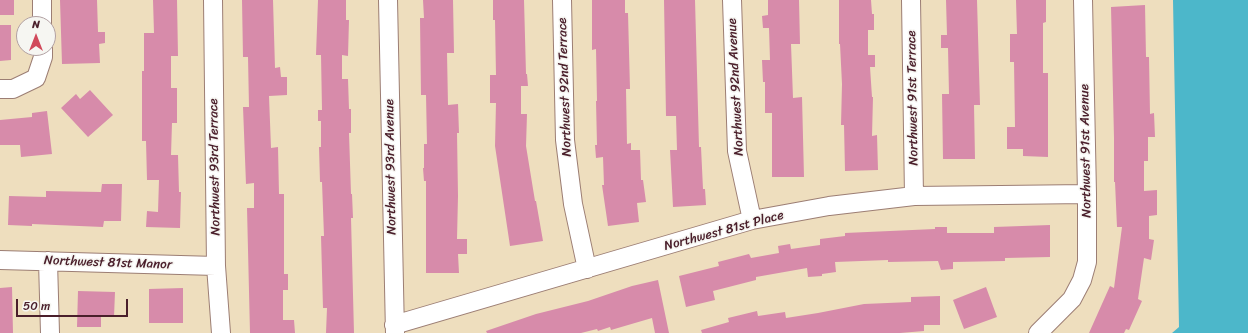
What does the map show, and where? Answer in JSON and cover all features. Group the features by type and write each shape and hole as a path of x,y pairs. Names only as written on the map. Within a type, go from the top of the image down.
{"street":[{"path":"42,0 42,16"},
{"name":"Northwest 93rd Terrace","path":"213,0 216,266 221,333"},
{"name":"Northwest 93rd Avenue","path":"388,0 395,329"},
{"name":"Northwest 92nd Terrace","path":"562,0 565,140 573,204 588,269"},
{"name":"Northwest 92nd Avenue","path":"732,0 737,151 752,220"},
{"name":"Northwest 91st Terrace","path":"911,0 914,196"},
{"name":"Northwest 91st Avenue","path":"1038,333 1072,299 1082,280 1087,262 1087,194 1082,0"},
{"path":"0,88 13,89 36,78 43,56"},
{"name":"Northwest 81st Place","path":"395,329 752,220 829,206 914,196 1087,194"},
{"name":"Northwest 81st Manor","path":"0,260 216,266"},
{"path":"48,261 50,333"}],"water":[{"path":"1173,0 1248,0 1248,333 1172,333 1179,327"}],"building":[{"path":"0,0 14,0 14,15 0,15"},
{"path":"60,0 97,0 98,32 105,32 105,43 99,44 100,63 62,64"},
{"path":"153,0 177,0 178,56 171,56 171,88 177,88 177,123 172,123 171,155 178,155 179,192 181,192 180,228 146,227 147,211 158,212 159,180 147,180 146,141 142,141 142,71 144,71 144,33 154,33"},
{"path":"242,0 273,0 275,68 280,67 281,77 287,77 287,95 269,96 271,148 278,147 279,194 284,194 284,274 288,274 288,290 283,290 283,320 294,320 295,333 250,333 247,208 254,208 254,183 246,184 243,107 249,107 248,57 243,57"},
{"path":"318,0 346,0 346,20 349,20 348,56 342,55 342,79 348,79 349,109 351,109 351,133 349,133 353,218 351,218 354,333 326,333 327,308 323,308 321,236 324,236 319,147 321,147 321,121 318,121 318,110 322,110 321,55 316,55"},
{"path":"423,0 453,0 454,53 447,53 448,105 458,104 459,133 457,133 457,239 467,239 467,254 458,254 459,273 426,273 426,181 424,181 423,168 424,144 427,144 426,95 421,95 420,18 424,18"},
{"path":"493,0 524,0 526,74 528,86 521,86 521,114 527,114 526,146 543,241 510,246 495,146 496,103 490,103 490,75 496,75"},
{"path":"592,0 625,0 625,13 628,13 630,89 626,89 627,144 631,143 631,150 640,150 641,180 643,180 646,202 637,203 639,222 608,226 602,185 604,185 603,157 596,158 595,145 597,145 596,49 592,50"},
{"path":"664,0 695,0 699,147 701,147 703,189 705,189 706,205 673,207 670,150 677,150 676,116 666,116"},
{"path":"768,0 799,0 800,44 791,44 793,98 802,97 804,177 772,177 772,113 765,113 765,82 763,82 762,60 770,60 769,28 763,28 762,16 768,15"},
{"path":"839,0 871,0 872,14 874,14 874,30 868,30 868,55 875,55 875,67 870,67 873,97 872,136 877,135 878,170 845,171 844,125 841,125 842,84 839,44"},
{"path":"946,0 977,0 980,105 974,105 975,159 943,159 942,94 949,94 948,48 941,48 941,35 947,35"},
{"path":"1016,0 1046,0 1046,22 1043,23 1043,73 1048,73 1048,157 1023,156 1023,149 1007,149 1007,127 1015,127 1014,62 1010,62 1010,34 1017,34"},
{"path":"1145,5 1146,57 1149,57 1150,114 1154,113 1155,137 1148,137 1148,161 1144,161 1144,191 1157,190 1157,215 1149,216 1149,239 1154,240 1151,260 1144,258 1138,299 1142,301 1129,330 1126,329 1124,333 1089,333 1110,286 1114,288 1122,227 1117,227 1114,182 1111,7"},
{"path":"0,25 11,25 11,60 0,61"},
{"path":"90,90 113,115 88,137 61,108 76,94 80,99"},
{"path":"47,111 52,154 21,157 20,145 0,145 0,120 32,117 32,113"},
{"path":"102,184 122,184 121,221 104,221 103,227 32,224 32,226 8,225 9,196 46,197 46,191 101,192"},
{"path":"1050,225 1050,257 1005,258 1005,261 953,262 953,269 941,270 938,261 888,262 888,260 835,262 836,272 822,274 822,276 808,277 807,268 756,277 756,280 713,291 715,300 686,307 679,276 719,266 718,262 749,254 751,258 779,253 778,246 790,244 791,249 820,245 820,239 845,236 845,233 935,229 935,227 947,227 947,233 994,233 994,227"},
{"path":"658,280 669,333 655,333 652,318 611,330 610,327 598,331 597,329 581,333 487,333 486,331 536,314 588,301 632,286"},
{"path":"12,287 13,333 0,333 0,288"},
{"path":"986,287 997,317 964,329 953,300"},
{"path":"183,288 183,323 149,323 149,289"},
{"path":"78,291 115,292 114,317 101,317 101,327 77,327"},
{"path":"940,296 940,325 924,325 924,331 900,333 702,333 701,330 729,322 728,318 757,311 758,316 785,312 786,318 864,304 911,302 911,297"}]}
